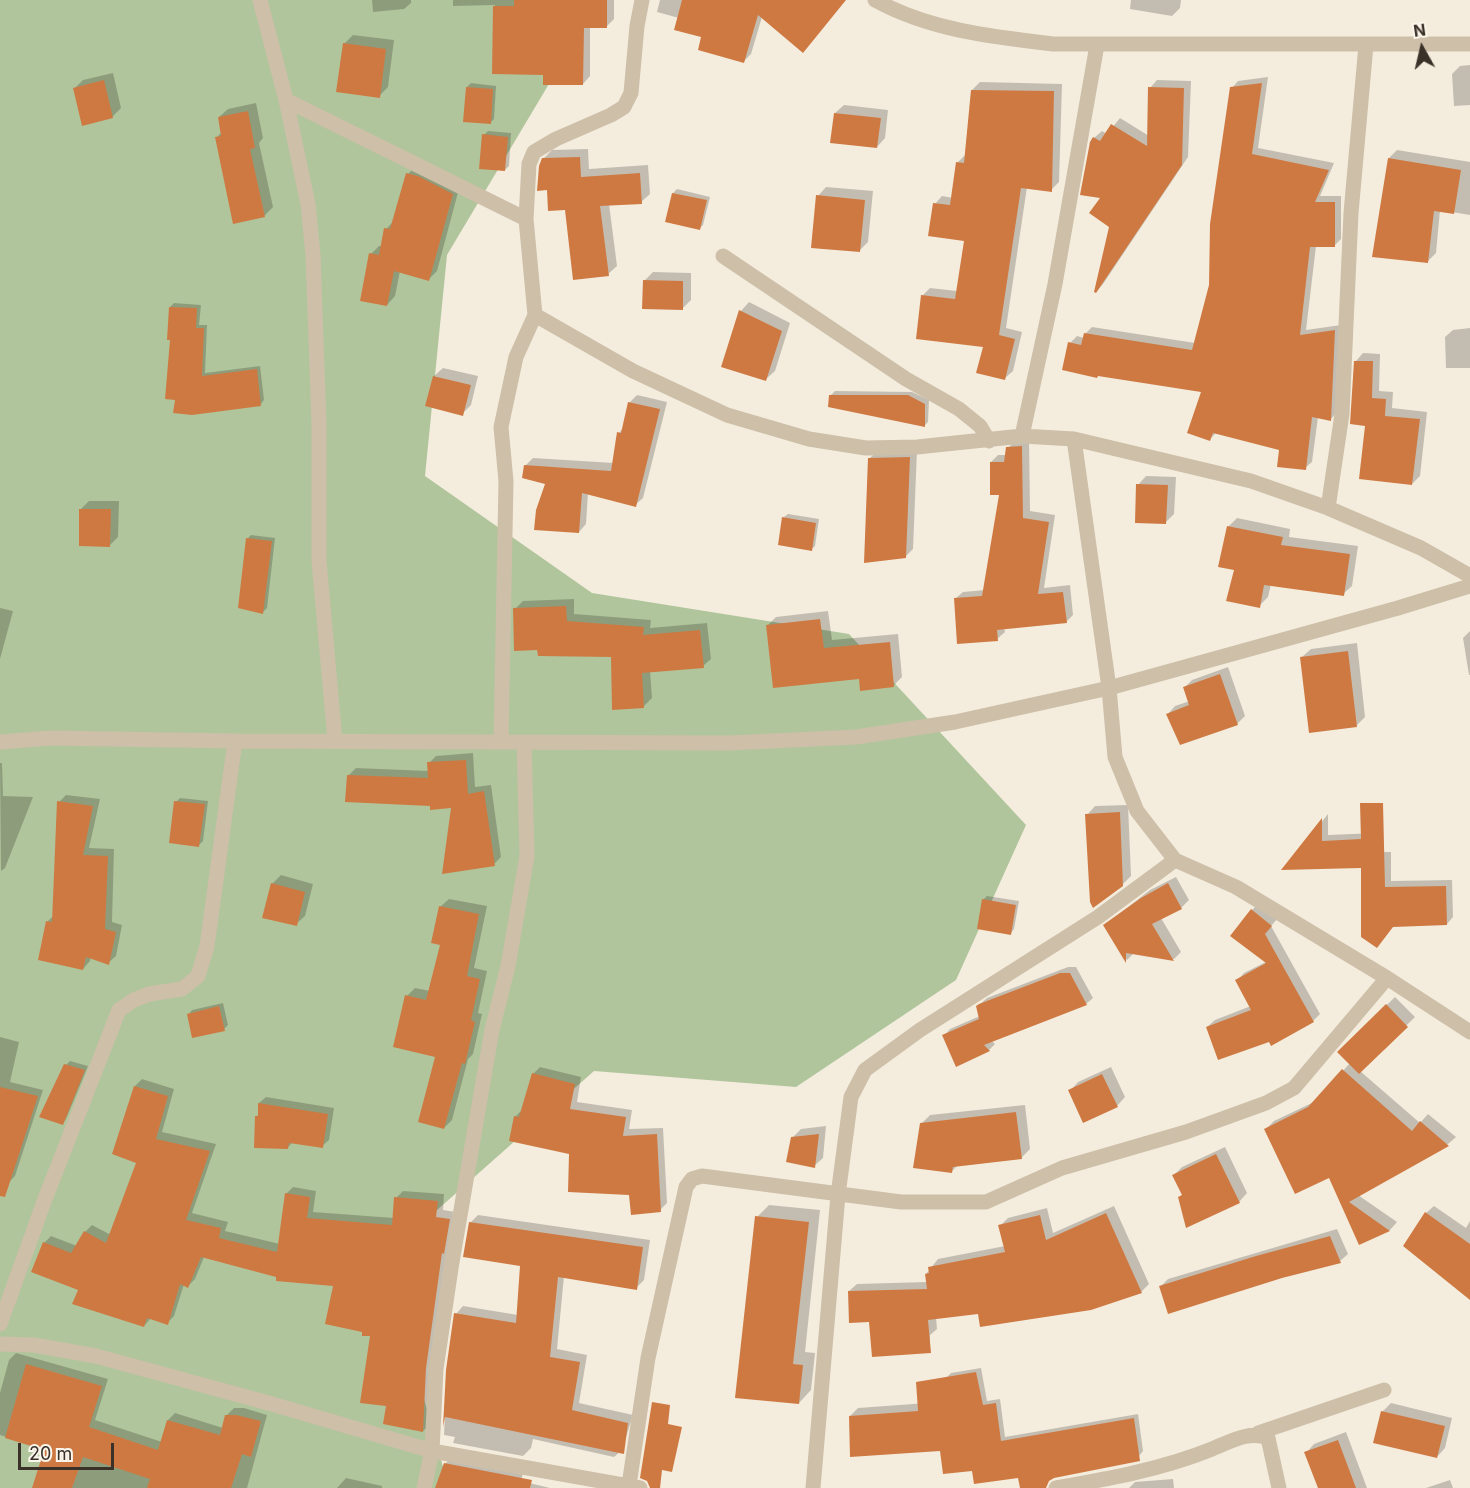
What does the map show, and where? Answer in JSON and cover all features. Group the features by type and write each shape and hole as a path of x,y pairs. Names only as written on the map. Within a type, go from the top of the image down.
{"street":[{"path":"260,0 286,100 308,204 313,255 319,424 319,561 335,741"},
{"path":"501,742 506,481 501,427 516,357 535,315 526,219 529,164 534,152 556,138 611,115 624,106 631,93 636,26 642,0"},
{"path":"875,0 887,7 938,26 995,37 1053,44 1470,44"},
{"path":"1022,436 1055,284 1097,45"},
{"path":"1328,508 1342,414 1351,213 1366,45"},
{"path":"286,100 526,219"},
{"path":"723,256 906,379 959,409 980,426 989,441"},
{"path":"535,315 633,371 727,415 809,440 866,448 917,447 1022,436 1074,439 1251,481 1328,508 1421,548 1470,576"},
{"path":"1074,439 1109,688 1115,757 1137,811 1175,860 1236,887 1387,978 1470,1032"},
{"path":"0,742 50,738 729,743 856,737 955,722 1109,688 1470,586"},
{"path":"0,1324 45,1199 119,1010 149,994 182,989 198,976 207,946 235,741"},
{"path":"424,1488 432,1451 436,1370 452,1262 492,1030 508,966 527,856 524,742"},
{"path":"813,1488 838,1195 851,1097 865,1070 920,1030 1098,917 1175,860"},
{"path":"0,1344 34,1345 96,1356 432,1451 634,1487 648,1358 686,1187 692,1179 702,1176 901,1202 986,1202 1062,1168 1186,1132 1266,1104 1294,1088 1387,978"},
{"path":"1056,1488 1110,1479 1201,1454 1240,1437 1384,1390"},
{"path":"1258,1433 1268,1438 1279,1488"}],"green space":[{"path":"0,0 599,0 447,255 425,476 592,593 849,634 1026,825 956,980 796,1087 594,1071 384,1257 449,1488 0,1488"}],"building":[{"path":"514,0 607,0 607,28 584,28 583,85 543,85 543,75 492,74 493,6 514,6"},
{"path":"682,0 846,0 803,53 758,15 744,63 698,50 701,37 674,30"},
{"path":"343,43 386,49 380,98 336,92"},
{"path":"104,80 113,118 82,126 73,88"},
{"path":"1262,83 1252,154 1329,170 1315,202 1335,202 1335,247 1310,247 1300,335 1335,330 1331,421 1312,417 1306,470 1277,467 1279,450 1213,433 1210,441 1187,433 1201,392 1098,376 1097,378 1062,370 1068,342 1081,345 1084,333 1192,350 1209,285 1210,224 1230,87"},
{"path":"466,87 493,89 491,124 463,122"},
{"path":"1148,87 1184,88 1182,165 1096,293 1094,292 1109,227 1089,213 1100,198 1080,195 1090,142 1093,137 1100,141 1111,124 1147,146"},
{"path":"971,90 1054,91 1052,192 1021,188 999,335 1015,339 1005,380 976,373 983,347 916,339 921,295 955,299 964,241 928,236 933,203 950,205 956,162 964,163"},
{"path":"248,111 255,148 250,149 265,217 233,224 215,137 221,136 218,117"},
{"path":"834,113 881,118 877,148 830,143"},
{"path":"482,134 508,137 505,171 479,169"},
{"path":"580,157 581,177 640,173 642,204 600,206 609,276 573,280 565,210 548,211 547,190 537,191 542,158"},
{"path":"1388,158 1461,170 1454,214 1434,211 1428,263 1372,257"},
{"path":"406,173 418,176 453,194 429,281 394,271 387,306 360,301 369,253 379,255 384,228 390,229"},
{"path":"672,193 707,200 700,230 665,222"},
{"path":"816,195 865,200 860,252 811,248"},
{"path":"643,280 683,281 683,310 642,309"},
{"path":"169,307 197,308 196,328 204,328 202,376 257,369 261,406 192,415 173,413 175,400 165,399 170,340 167,340"},
{"path":"739,310 782,331 766,381 721,367"},
{"path":"1354,361 1373,361 1372,398 1386,399 1385,416 1420,419 1412,485 1359,479 1365,426 1350,424"},
{"path":"433,376 471,385 463,416 425,406"},
{"path":"829,395 908,395 925,404 925,427 828,407"},
{"path":"628,402 660,409 636,507 582,493 579,533 534,530 536,510 545,484 522,478 524,465 611,471 617,432 621,433"},
{"path":"1022,446 1023,518 1049,522 1038,594 1063,592 1067,623 997,630 998,641 957,644 954,598 982,596 999,495 990,495 990,462 1004,462 1006,447"},
{"path":"910,457 906,558 864,563 868,458"},
{"path":"1136,484 1168,485 1166,524 1135,523"},
{"path":"79,509 111,509 110,547 79,546"},
{"path":"782,517 816,523 812,551 778,545"},
{"path":"1227,526 1283,537 1281,545 1350,554 1344,596 1264,585 1260,608 1226,601 1234,570 1218,567"},
{"path":"246,538 272,541 263,614 238,608"},
{"path":"566,606 567,621 644,627 643,635 700,630 704,668 642,673 644,708 612,710 611,657 538,656 537,650 514,651 513,608"},
{"path":"820,619 824,648 890,642 894,687 860,691 859,679 773,688 766,625"},
{"path":"1348,651 1357,727 1309,733 1300,657"},
{"path":"1220,674 1238,725 1180,745 1166,714 1189,705 1183,687"},
{"path":"466,760 468,794 484,791 495,866 442,874 451,808 430,810 430,806 345,802 347,775 428,778 427,762"},
{"path":"57,801 93,806 83,855 108,856 105,929 116,932 109,965 86,957 83,970 38,960 46,921 52,922"},
{"path":"174,801 205,804 199,847 169,843"},
{"path":"1360,803 1383,803 1385,887 1446,886 1447,925 1393,927 1377,948 1361,937 1361,868 1281,870 1322,818 1322,841 1361,839"},
{"path":"1120,812 1123,886 1093,908 1090,902 1085,814"},
{"path":"271,883 305,892 297,926 262,918"},
{"path":"1168,883 1182,909 1152,924 1174,961 1126,953 1126,963 1103,925 1141,898"},
{"path":"982,899 1016,905 1011,935 977,929"},
{"path":"439,906 479,914 467,976 480,979 471,1020 475,1022 465,1064 462,1063 444,1129 418,1122 435,1057 393,1047 405,995 426,1000 440,945 431,943"},
{"path":"1251,909 1272,926 1265,934 1314,1022 1271,1046 1269,1042 1218,1060 1206,1027 1251,1010 1235,980 1266,963 1230,936"},
{"path":"1060,973 1070,973 1087,1005 984,1045 990,1051 956,1067 942,1035 979,1019 976,1006 979,1004"},
{"path":"1386,1004 1408,1027 1359,1074 1337,1052"},
{"path":"219,1006 225,1031 192,1038 187,1014"},
{"path":"64,1064 85,1070 63,1125 39,1117"},
{"path":"1342,1069 1412,1131 1420,1121 1449,1146 1349,1202 1390,1231 1359,1245 1329,1178 1295,1194 1264,1129 1308,1107"},
{"path":"532,1073 575,1084 570,1109 626,1117 623,1136 657,1134 661,1212 631,1215 629,1195 568,1192 569,1154 509,1141 514,1116 519,1117"},
{"path":"1102,1074 1118,1107 1083,1123 1068,1090"},
{"path":"134,1086 168,1096 156,1139 210,1151 186,1220 221,1228 219,1238 277,1252 285,1193 310,1197 307,1218 392,1225 394,1197 438,1201 436,1217 450,1219 444,1254 442,1253 426,1368 423,1432 383,1424 386,1406 360,1403 370,1336 362,1336 362,1332 325,1324 333,1286 276,1281 276,1277 201,1257 188,1288 180,1284 168,1325 147,1318 144,1327 72,1304 78,1290 31,1272 43,1242 71,1253 84,1231 106,1243 136,1163 112,1154"},
{"path":"0,1087 38,1096 5,1197 0,1196"},
{"path":"258,1103 328,1114 323,1148 289,1143 288,1149 254,1148 255,1116 258,1116"},
{"path":"1016,1112 1022,1159 953,1167 952,1173 913,1168 920,1123"},
{"path":"819,1134 815,1168 786,1162 791,1137"},
{"path":"1216,1154 1240,1203 1186,1228 1178,1197 1182,1195 1172,1175"},
{"path":"1425,1212 1470,1244 1470,1300 1403,1246"},
{"path":"1106,1213 1142,1293 1091,1310 980,1327 978,1314 928,1320 931,1353 872,1357 869,1322 849,1323 848,1291 927,1289 925,1274 929,1273 928,1267 1005,1252 998,1225 1040,1215 1046,1240"},
{"path":"755,1216 809,1222 793,1364 803,1365 799,1404 735,1398"},
{"path":"469,1222 643,1247 637,1290 558,1277 550,1357 580,1362 572,1410 628,1423 624,1454 445,1417 443,1427 446,1370 454,1313 516,1323 520,1266 463,1257"},
{"path":"1330,1236 1341,1263 1282,1278 1168,1314 1159,1286"},
{"path":"26,1364 102,1386 89,1427 158,1450 167,1420 220,1435 225,1415 236,1415 261,1421 251,1457 242,1454 231,1488 147,1488 150,1479 83,1457 72,1488 32,1488 44,1450 5,1438"},
{"path":"976,1372 983,1405 996,1403 1001,1441 1134,1418 1140,1461 1054,1478 1049,1481 1046,1488 1020,1488 1018,1478 974,1484 972,1471 943,1474 940,1451 850,1457 849,1416 918,1411 916,1382"},
{"path":"652,1402 670,1405 668,1424 682,1427 672,1472 662,1470 660,1488 650,1488 647,1481 640,1478"},
{"path":"1381,1411 1445,1426 1437,1458 1373,1443"},
{"path":"1338,1440 1356,1488 1318,1488 1304,1452"},
{"path":"444,1463 532,1480 530,1488 435,1488"}]}
